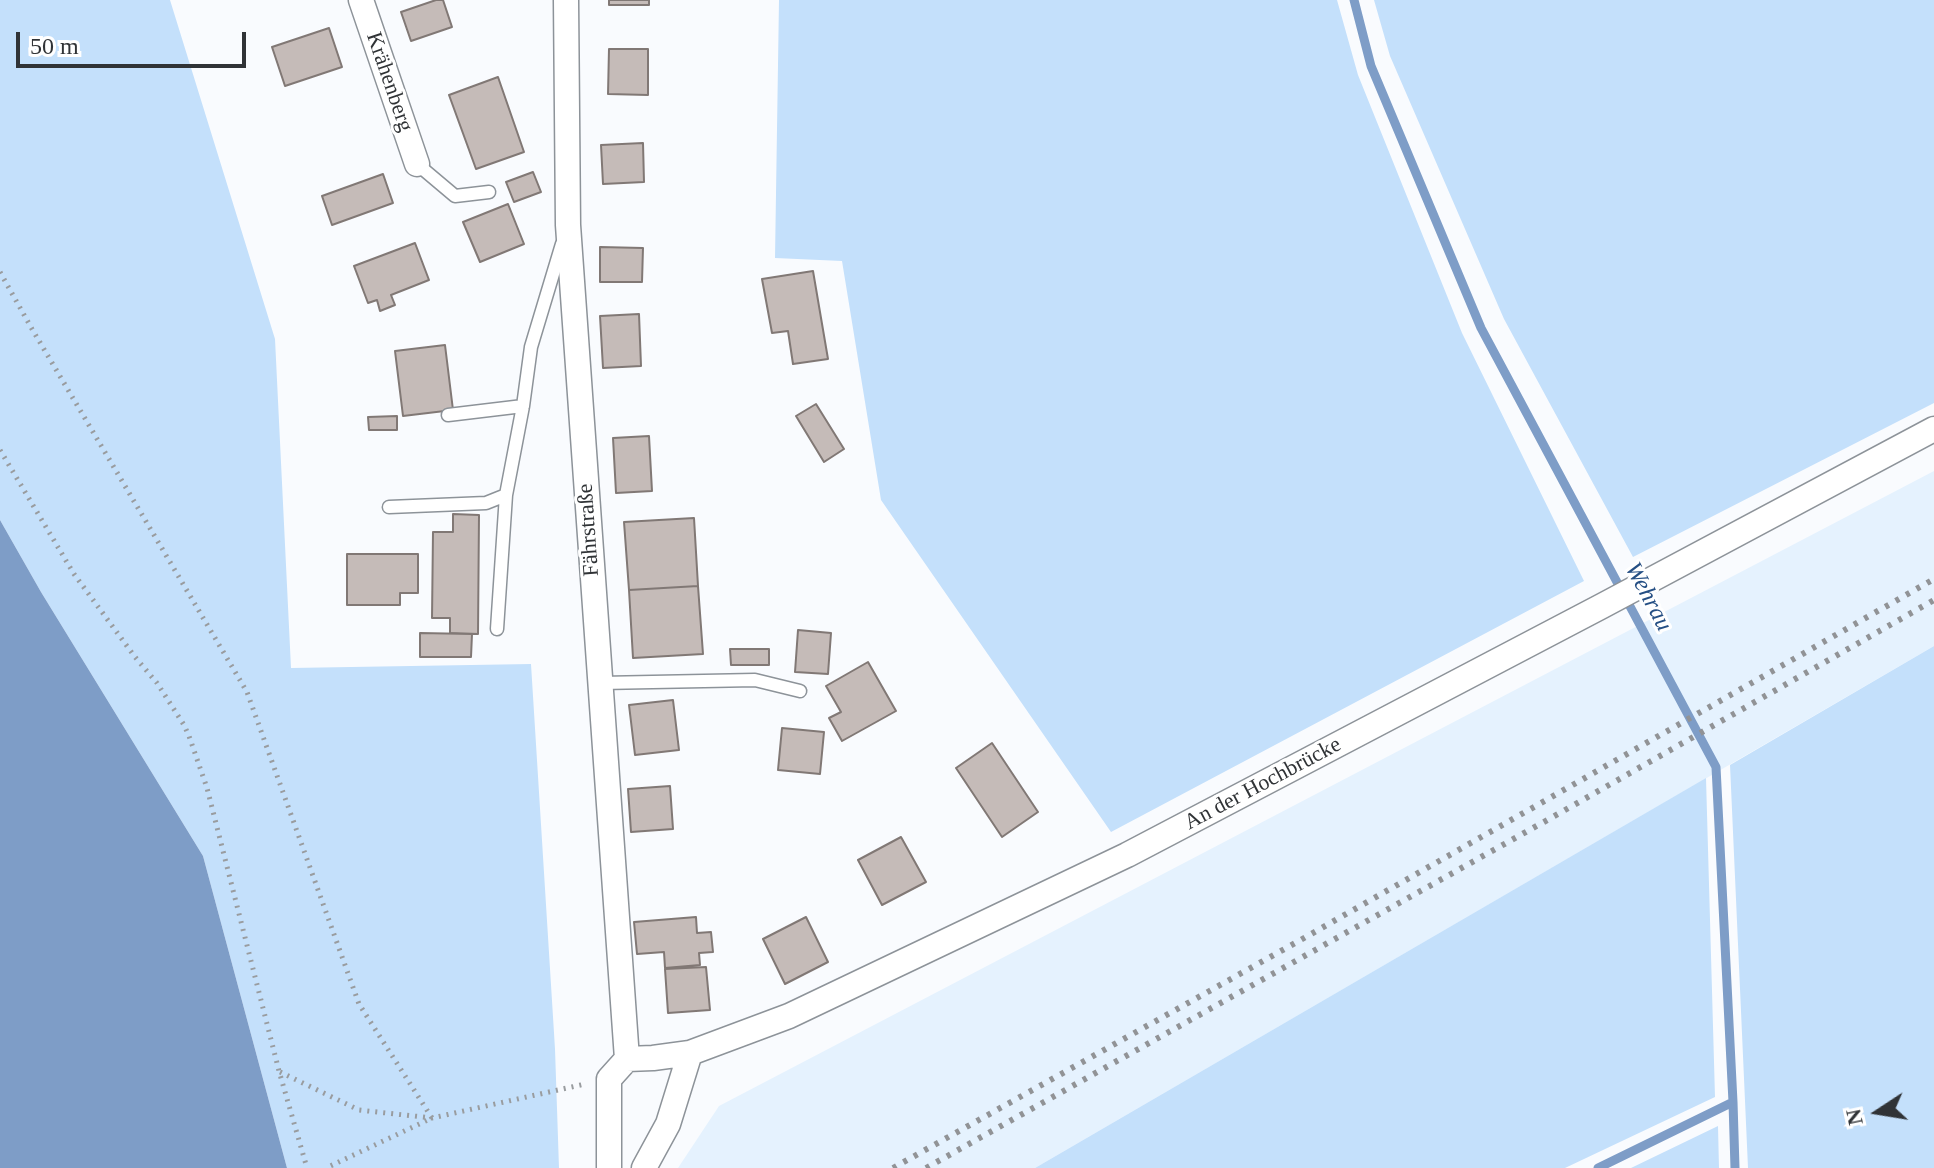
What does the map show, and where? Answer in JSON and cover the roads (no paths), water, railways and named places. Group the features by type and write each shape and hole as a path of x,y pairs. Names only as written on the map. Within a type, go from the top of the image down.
{"street":[{"name":"Krähenberg","path":"361,0 417,164"},
{"name":"Fährstraße","path":"566,0 568,225 627,1059"},
{"name":"An der Hochbrücke","path":"690,1053 789,1016 1127,855 1934,429"},
{"path":"609,1168 609,1079 627,1059 690,1053 668,1124 644,1168"}],"lane":[{"path":"417,164 455,196 489,192"},
{"path":"497,629 506,495 531,347 568,225"},
{"path":"448,415 523,406"},
{"path":"389,507 486,503 506,495"},
{"path":"601,683 755,680 800,691"}],"waterway":[{"name":"Wehrau","path":"1354,0 1371,66 1481,328 1716,767 1733,1102 1598,1168"},
{"path":"1733,1102 1735,1168"}],"railway":[{"path":"893,1168 1934,579"},
{"path":"926,1168 1934,600"}]}
